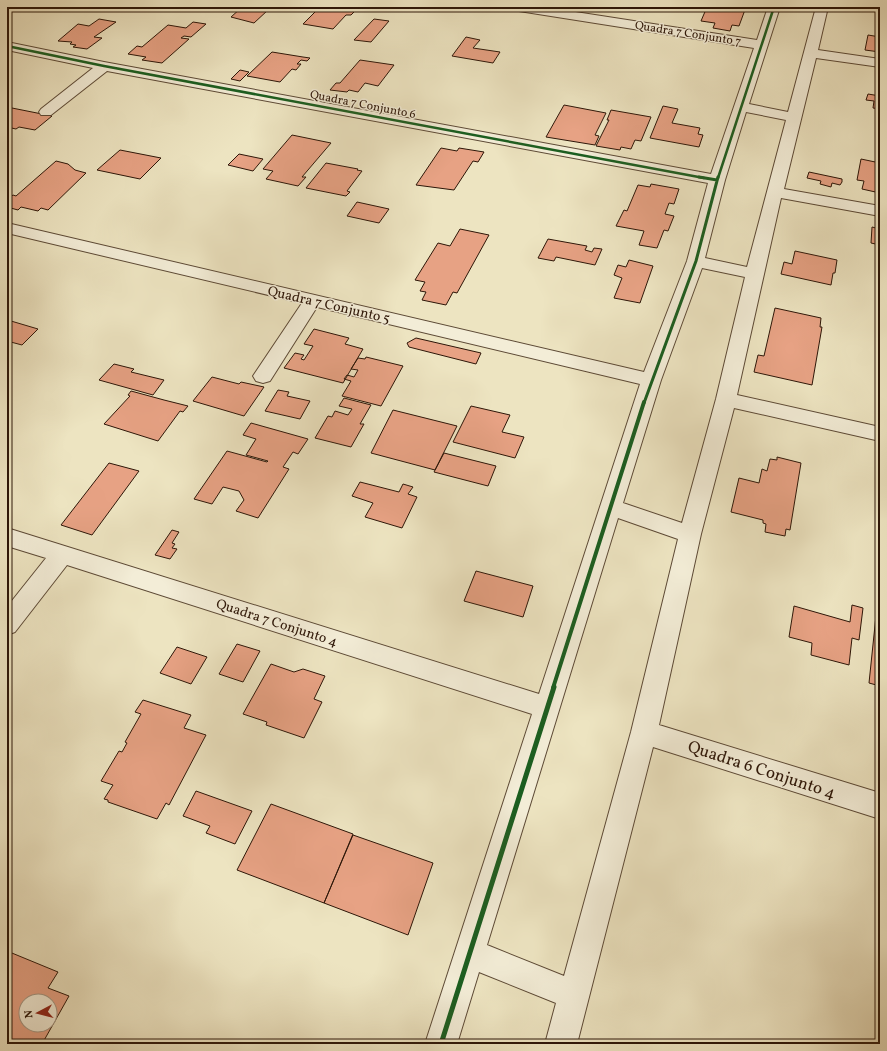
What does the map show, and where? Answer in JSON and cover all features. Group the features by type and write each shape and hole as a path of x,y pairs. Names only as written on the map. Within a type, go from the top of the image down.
{"street":[{"name":"Quadra 7 Conjunto 7","path":"519,7 762,45"},
{"path":"441,1044 651,380 696,261 717,180 774,7"},
{"path":"561,1044 644,732 690,534 726,399 754,274 822,7"},
{"name":"Quadra 7 Conjunto 6","path":"7,46 104,66 717,180"},
{"path":"810,53 880,63"},
{"path":"46,112 104,66"},
{"path":"741,107 794,117"},
{"path":"775,192 880,211"},
{"name":"Quadra 7 Conjunto 5","path":"7,228 651,380"},
{"path":"696,261 754,274"},
{"path":"263,376 313,300"},
{"path":"726,399 880,434"},
{"path":"610,507 690,534"},
{"name":"Quadra 7 Conjunto 4","path":"7,537 548,708"},
{"path":"7,625 62,554"},
{"name":"Quadra 6 Conjunto 4","path":"644,732 880,806"},
{"path":"470,953 574,995"}],"building":[{"path":"68,7 97,7 92,11"},
{"path":"315,7 346,7 357,9 351,15 346,15 333,29 303,24 317,10 313,9"},
{"path":"707,7 746,7 739,26 732,25 730,31 713,28 715,23 701,21"},
{"path":"241,8 256,10 258,8 268,10 254,23 231,17"},
{"path":"99,19 116,22 94,37 102,38 87,49 73,47 76,45 70,44 72,42 58,41 78,24 89,26"},
{"path":"374,19 389,21 371,42 354,40"},
{"path":"193,22 206,24 191,37 184,36 181,38 189,39 162,63 142,60 146,57 128,54 137,46 142,47 168,25 186,28"},
{"path":"868,35 880,37 880,52 865,50"},
{"path":"466,37 480,40 473,48 500,52 493,63 452,56"},
{"path":"272,52 310,58 307,61 301,60 297,64 301,64 296,70 292,69 280,82 247,76"},
{"path":"360,60 394,65 378,86 365,83 358,92 349,90 347,92 330,90 336,83 340,83"},
{"path":"240,70 249,72 240,81 231,79"},
{"path":"868,94 880,96 880,109 873,108 874,101 866,100"},
{"path":"564,105 606,113 595,135 599,136 595,145 546,137"},
{"path":"663,106 678,109 672,123 700,128 698,134 703,135 699,147 650,138"},
{"path":"12,108 52,116 35,130 19,127 16,129 7,127 7,112"},
{"path":"611,110 651,117 641,141 635,140 631,149 621,147 620,150 596,146 609,120 607,120"},
{"path":"292,135 331,143 302,177 306,177 298,186 266,179 273,171 263,169"},
{"path":"441,148 457,151 459,148 484,152 478,162 473,161 454,190 416,185"},
{"path":"120,150 161,158 140,179 97,170"},
{"path":"239,154 263,159 253,171 228,165"},
{"path":"861,159 880,163 880,193 862,189 864,181 857,180"},
{"path":"56,161 68,164 75,170 86,173 48,210 41,208 38,211 21,207 18,210 7,207 7,200 13,195 16,196"},
{"path":"326,163 362,171 347,191 350,192 346,196 306,188"},
{"path":"809,172 842,179 842,182 840,185 832,183 831,187 820,184 821,181 807,178"},
{"path":"651,184 679,189 674,204 669,203 665,214 674,216 668,231 664,230 657,248 639,245 644,231 616,226 624,210 627,211 638,185 650,187"},
{"path":"357,202 389,209 379,223 347,216"},
{"path":"872,227 880,229 880,245 871,243"},
{"path":"460,229 489,235 457,293 453,292 446,305 422,300 426,292 420,291 425,282 415,280 438,243 450,246"},
{"path":"548,239 587,246 585,250 592,252 594,248 602,249 595,265 556,257 554,261 538,258"},
{"path":"795,251 837,260 831,285 781,274 784,262 792,264"},
{"path":"629,260 653,266 640,303 614,298 622,278 614,275 618,265 626,267"},
{"path":"775,308 821,318 820,327 822,327 812,385 754,372 758,355 764,356"},
{"path":"11,321 38,329 22,345 7,341 7,325"},
{"path":"314,329 349,338 345,344 363,349 343,383 284,368 295,353 304,355 301,359 304,360 313,346 304,344"},
{"path":"416,338 481,353 476,364 409,347 407,343"},
{"path":"366,357 403,366 381,406 342,396 351,381 344,379 347,375 354,377 358,370 351,369 358,358 365,359"},
{"path":"114,364 134,369 131,372 164,380 153,395 99,380"},
{"path":"212,377 239,384 241,382 264,387 244,416 193,401"},
{"path":"278,390 289,392 287,396 310,401 300,419 265,411"},
{"path":"131,391 188,406 183,412 180,411 158,441 104,424 130,396 128,395"},
{"path":"344,398 371,405 360,424 364,424 351,447 315,438 328,416 332,417 335,411 348,415 352,409 339,406"},
{"path":"471,406 510,415 502,432 524,437 515,458 453,442"},
{"path":"393,410 457,426 435,470 371,453"},
{"path":"251,423 308,439 298,454 293,452 283,467 289,469 258,518 236,511 244,500 239,491 223,487 212,504 194,499 227,451 267,462 268,461 246,455 256,439 243,435"},
{"path":"444,453 496,466 488,486 434,472"},
{"path":"777,457 801,463 790,530 786,529 785,536 765,532 766,524 763,523 763,520 731,512 739,478 759,483 762,469 767,471 770,459 777,460"},
{"path":"109,463 139,471 92,535 61,525"},
{"path":"360,482 399,492 403,484 413,487 408,494 417,497 402,528 365,517 373,503 352,496"},
{"path":"172,530 179,532 172,543 175,544 172,548 177,549 170,559 155,555"},
{"path":"476,571 533,586 523,617 464,601"},
{"path":"852,605 863,608 859,640 852,638 849,665 811,655 812,643 789,637 794,606 850,622"},
{"path":"877,606 880,607 880,686 869,683"},
{"path":"237,644 260,651 243,682 219,674"},
{"path":"177,647 207,657 191,684 160,673"},
{"path":"271,664 294,672 303,669 325,676 314,699 322,702 304,738 266,725 267,722 243,714"},
{"path":"143,700 191,715 184,728 206,735 169,805 166,803 157,819 108,802 108,800 104,799 113,785 101,781 119,751 122,752 127,743 125,742 141,714 135,712"},
{"path":"196,791 252,811 235,844 206,833 210,826 183,816"},
{"path":"271,804 353,834 324,903 237,870"},
{"path":"353,835 433,863 408,935 324,903"},
{"path":"7,951 58,972 48,988 69,996 58,1016 58,993 18,993 18,1033 48,1033 42,1044 7,1044"}],"cycle path":[{"path":"441,1044 651,380 696,261 717,180 774,7"},
{"path":"7,46 104,66 717,180"}]}
